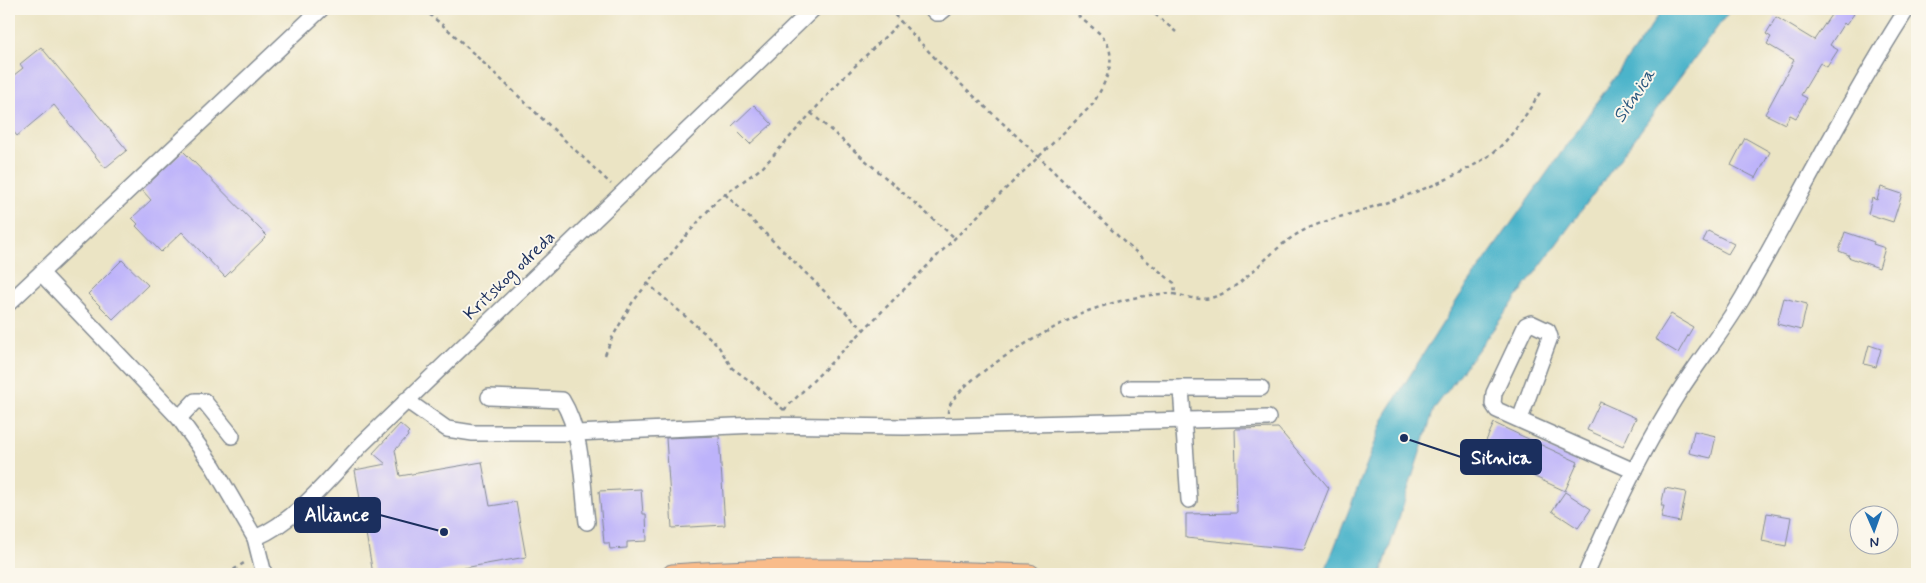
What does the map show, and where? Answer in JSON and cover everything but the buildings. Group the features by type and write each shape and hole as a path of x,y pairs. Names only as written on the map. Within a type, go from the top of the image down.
{"main road":[{"path":"672,574 806,568 1030,574"}],"street":[{"path":"9,303 321,9"},
{"name":"Kritskog odreda","path":"255,538 275,529 289,519 406,400 814,9"},
{"path":"932,9 936,13 940,13 945,9"},
{"path":"1586,574 1606,526 1676,396 1746,293 1868,70 1907,9"},
{"path":"41,273 179,418 213,466 255,538 264,574"},
{"path":"1520,419 1550,337 1548,331 1531,323 1526,325 1494,393 1494,404 1497,410 1634,471"},
{"path":"1130,388 1261,388"},
{"path":"1181,388 1189,500"},
{"path":"488,397 562,400 569,411 576,432 587,522"},
{"path":"406,400 447,429 473,433 576,432 780,425 904,427 1268,418"},
{"path":"179,418 195,401 204,401 232,436"}],"path":[{"path":"423,9 466,46 622,193"},
{"path":"889,9 948,72 1039,157 1125,243 1174,283 1175,294"},
{"path":"780,425 780,418 784,410 863,329 1093,104 1104,85 1110,68 1110,52 1102,36 1071,9"},
{"path":"1149,9 1176,32"},
{"path":"605,355 612,338 632,303 678,244 725,194 756,174 840,81 900,21"},
{"path":"948,426 948,407 966,384 1052,328 1088,311 1141,297 1175,294 1198,300 1213,298 1227,292 1292,238 1318,224 1378,206 1460,173 1491,154 1520,125 1541,90"},
{"path":"811,113 955,238"},
{"path":"725,194 863,329"},
{"path":"647,283 717,344 732,368 784,410"},
{"path":"227,574 259,555"}],"water":[{"path":"1663,9 1731,9 1434,409 1381,574 1324,574 1387,412 1459,297"}],"place":[{"name":"Sitnica","path":"1404,438"},
{"name":"Alliance","path":"444,532"}]}
